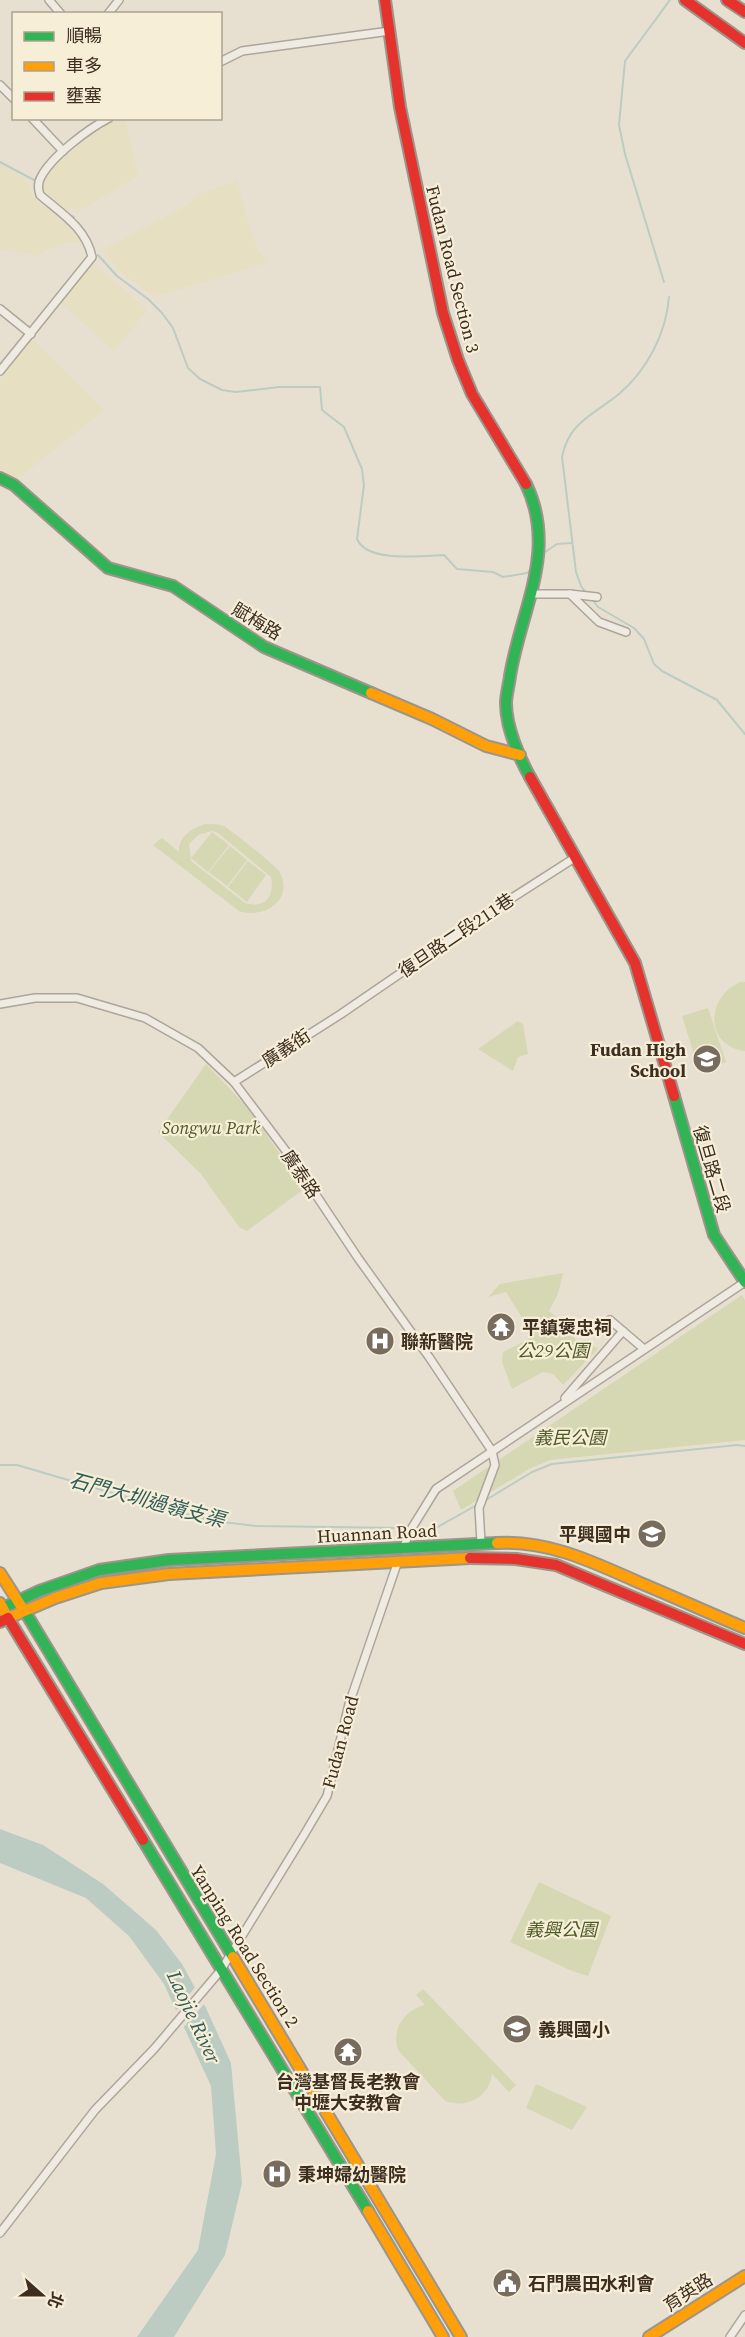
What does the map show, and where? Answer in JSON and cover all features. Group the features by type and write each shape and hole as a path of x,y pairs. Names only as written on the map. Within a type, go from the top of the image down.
{"main road":[{"name":"Fudan Road Section 3","path":"385,0 400,106 412,170 449,332 472,394 525,482 535,503 540,523 540,544 532,594 512,665 506,704"},
{"path":"685,0 745,43"},
{"path":"727,0 745,12"},
{"name":"賦梅路","path":"0,478 14,485 108,568 172,585 208,608 227,625 264,647 308,668 431,718 504,754 520,755"},
{"name":"復旦路二段","path":"506,704 511,730 528,773 635,963 714,1235 745,1282"},
{"name":"Huannan Road","path":"21,1606 39,1591 99,1570 169,1560 512,1542 542,1546 567,1553 745,1628"},
{"path":"397,1564 403,1549"},
{"name":"Huannan Road","path":"2,1612 100,1583 169,1574 397,1564 475,1558 534,1561 556,1565 745,1644"},
{"name":"Yanping Road Section 2","path":"0,1573 461,2337"},
{"path":"693,1622 698,1608"},
{"name":"Yanping Road Section 2","path":"2,1612 305,2105 443,2337"},
{"name":"育英路","path":"649,2337 745,2276"}],"street":[{"path":"49,0 59,12"},
{"path":"110,12 119,0"},
{"path":"222,61 242,51 390,31"},
{"path":"0,85 12,97"},
{"path":"34,120 63,151"},
{"path":"0,371 92,257 81,230 40,195 38,190 40,177 63,151 106,120"},
{"path":"0,309 31,334"},
{"path":"532,594 596,597"},
{"path":"570,594 599,622 626,632"},
{"name":"復旦路二段211巷","path":"338,1016 487,914 576,857"},
{"name":"廣泰路","path":"0,1004 35,998 77,998 112,1006 145,1018 198,1048 234,1082 292,1159 492,1451"},
{"name":"廣義街","path":"234,1082 338,1016"},
{"name":"復旦路二段","path":"560,1404 745,1282"},
{"path":"610,1320 644,1348"},
{"path":"403,1549 410,1531 436,1489 560,1404 623,1331"},
{"path":"481,1542 479,1508 495,1465 492,1451"},
{"name":"Fudan Road","path":"0,2233 95,2110 154,2049 221,1970 327,1796 349,1704 397,1564"},
{"path":"730,2337 745,2315"}],"shaded area":[{"path":"125,120 138,176 78,212 74,208 65,212 43,192 44,178 63,156 108,124"},
{"path":"0,163 27,179 33,197 67,225 81,243 70,242 59,245 36,256 0,249"},
{"path":"237,180 249,226 259,252 270,262 158,296 144,290 120,272 102,250 188,205 198,195"},
{"path":"92,263 147,310 114,351 61,303"},
{"path":"32,339 104,410 15,481 0,472 0,380"}],"green space":[{"path":"217,824 224,826 279,871 283,881 283,890 275,905 258,912 239,911 153,845 162,838 179,852 183,838 200,826","holes":["212,831 218,833 271,877 270,895 263,902 245,903 191,861 189,844 198,835"]},
{"path":"212,832 229,845 208,872 191,858"},
{"path":"230,846 247,860 227,886 209,872"},
{"path":"248,861 266,875 247,902 228,887"},
{"path":"740,982 745,982 745,1051 732,1047 722,1040 714,1021 720,999"},
{"path":"708,1008 726,1062 699,1071 682,1016"},
{"path":"518,1021 523,1024 528,1054 518,1057 513,1071 478,1049"},
{"name":"Songwu Park","path":"206,1064 249,1109 304,1189 247,1231 239,1227 201,1174 158,1132"},
{"name":"公29公園","path":"563,1273 558,1294 549,1311 565,1325 579,1344 585,1340 598,1349 563,1385 553,1374 543,1372 512,1389 502,1362 503,1352 529,1339 524,1321 506,1292 488,1297 500,1284"},
{"name":"義民公園","path":"742,1295 745,1300 745,1440 550,1460 529,1469 461,1510 453,1491"},
{"name":"義興公園","path":"539,1882 611,1916 588,1976 572,1971 510,1942"},
{"path":"423,1989 516,2085 509,2092 492,2074 486,2089 476,2099 461,2103 445,2101 398,2050 396,2035 398,2028 411,2011 425,2005 416,1995"},
{"path":"536,2084 587,2107 572,2130 526,2108"}],"water":[{"name":"Laojie River","path":"0,1829 43,1845 103,1884 156,1930 182,1964 206,2008 231,2063 242,2183 225,2255 174,2337 137,2337 198,2250 216,2154 211,2086 164,1984 129,1936 86,1898 0,1863"}],"pier":[{"path":"197,1985 206,2002 181,2030 174,2013"}],"waterway":[{"name":"石門大圳過嶺支渠","path":"664,282 625,154 619,125 625,61 670,0"},
{"path":"0,162 34,180"},
{"path":"67,214 74,217"},
{"path":"98,255 117,276 148,299 162,313 173,328 188,368 200,379 222,390 236,392 279,387 320,387 322,410 344,427 362,469 364,485 357,539 363,547 383,555 409,557 444,555 457,569 493,572 503,577 527,573 530,570"},
{"name":"石門大圳過嶺支渠","path":"586,593 576,572 562,457 565,445 576,427 619,394 646,363 664,324 669,297"},
{"path":"545,552 557,544 572,543"},
{"name":"石門大圳過嶺支渠","path":"592,599 598,607 634,628 644,639 654,664 662,671 717,700 745,734"},
{"name":"石門大圳過嶺支渠","path":"486,1500 532,1472 552,1464 745,1446"},
{"name":"石門大圳過嶺支渠","path":"0,1465 17,1465 214,1521 257,1526 404,1528"},
{"name":"石門大圳過嶺支渠","path":"419,1529 434,1529 475,1506"}],"traffic: fast":[{"path":"0,478 14,485 108,568 173,586 264,647 371,693"},
{"path":"526,484 535,509 539,533 538,557 515,651 506,703 508,722 514,742 530,777"},
{"path":"674,1096 714,1235 745,1282"},
{"path":"3,1608 39,1591 99,1570 169,1560 497,1543"},
{"path":"24,1610 233,1957"},
{"path":"143,1840 368,2211"}],"traffic: slow":[{"path":"371,693 432,719 486,746 520,755"},
{"path":"497,1543 534,1545 570,1554 745,1628"},
{"path":"0,1603 8,1618 55,1598 101,1583 169,1574 470,1558"},
{"path":"0,1573 21,1606"},
{"path":"233,1957 461,2337"},
{"path":"368,2211 443,2337"},
{"path":"649,2337 745,2276"}],"traffic: jam":[{"path":"385,0 400,107 443,313 472,394 526,484"},
{"path":"685,0 745,43"},
{"path":"727,0 745,12"},
{"path":"530,777 635,963 674,1096"},
{"path":"470,1558 516,1559 556,1565 745,1644"},
{"path":"0,1622 8,1618 143,1840"}],"place":[{"name":"Fudan High School","path":"707,1059"},
{"name":"平鎮褒忠祠","path":"501,1327"},
{"name":"聯新醫院","path":"380,1341"},
{"name":"平興國中","path":"652,1534"},
{"name":"義興國小","path":"517,2029"},
{"name":"台灣基督長老教會 中壢大安教會","path":"348,2052"},
{"name":"秉坤婦幼醫院","path":"277,2174"},
{"name":"石門農田水利會","path":"507,2283"}]}
